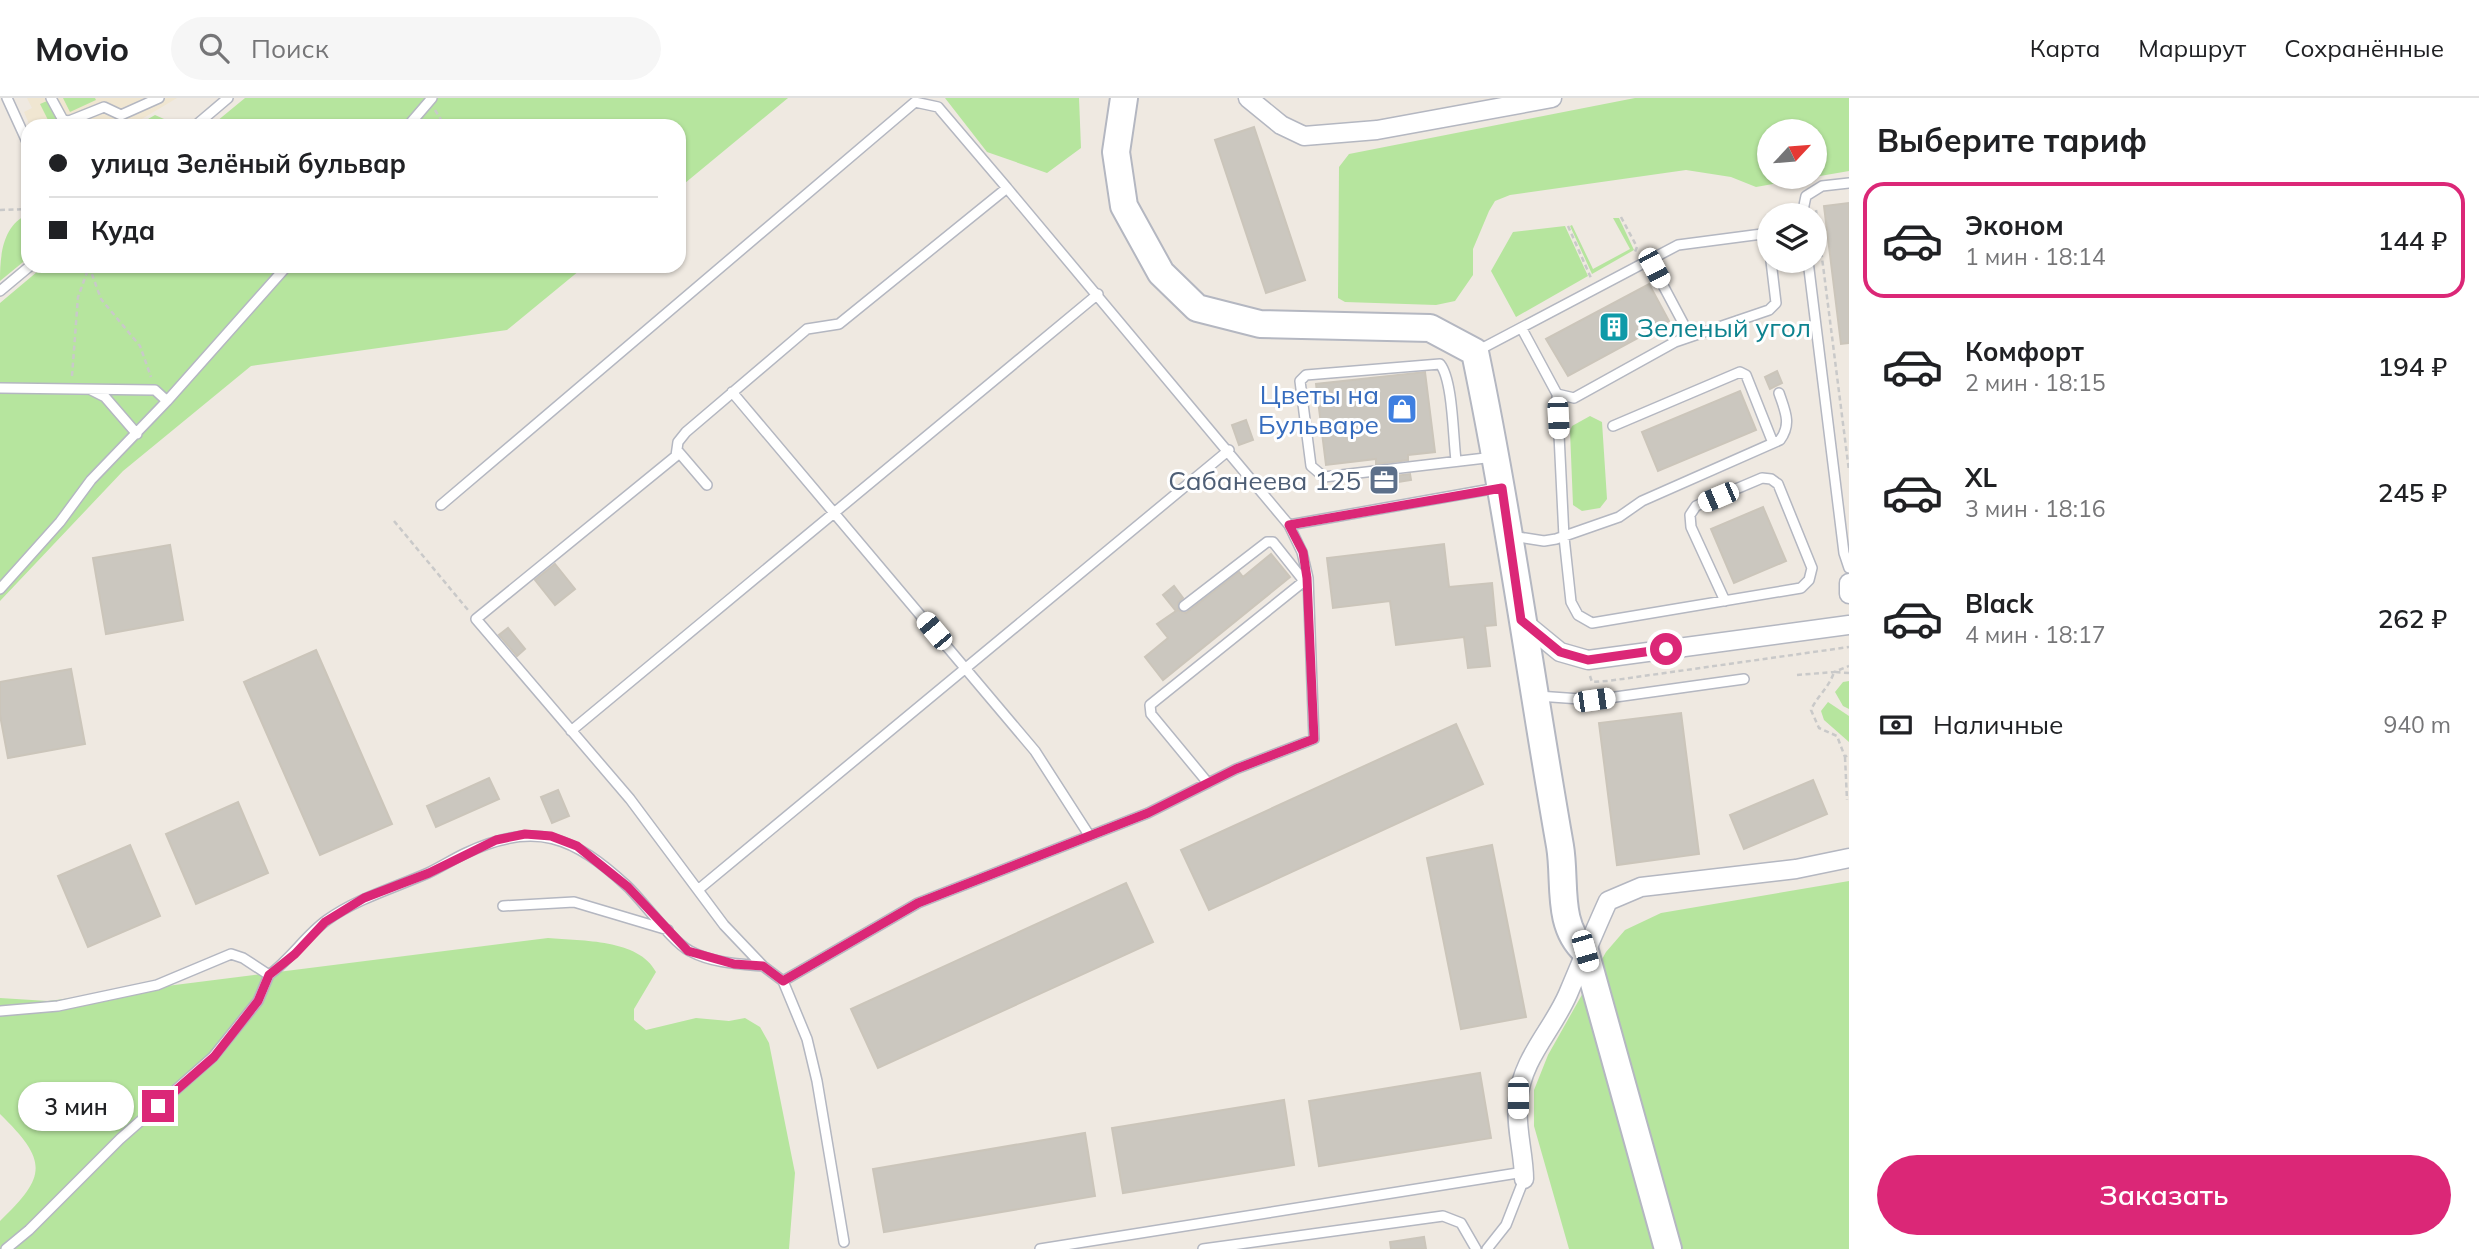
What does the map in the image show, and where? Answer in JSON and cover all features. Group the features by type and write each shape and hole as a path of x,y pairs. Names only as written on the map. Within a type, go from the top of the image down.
{"main road":[{"path":"1124,98 1116,152 1124,206 1161,273 1197,308 1260,324 1430,328 1475,352 1497,456 1533,696 1562,856 1566,916 1576,943 1585,951 1668,1249"}],"street":[{"path":"1248,98 1281,125 1304,136 1377,130 1552,98"},
{"path":"1849,583 1849,594"},
{"path":"1521,620 1560,652 1588,660 1849,625"},
{"path":"1524,1176 1518,1098 1524,1074 1535,1046 1568,994 1608,901 1641,887 1796,869 1849,858"}],"lane":[{"path":"7,98 21,129"},
{"path":"51,98 62,119"},
{"path":"74,119 104,107 121,116 159,98"},
{"path":"203,119 228,98"},
{"path":"414,119 432,98"},
{"path":"441,505 915,102 938,107 1229,450 1289,525 1303,552 1314,739 1208,783 1148,813 918,903 783,981"},
{"path":"1805,203 1806,196 1822,186 1849,183"},
{"path":"844,1241 817,1081 807,1040 783,981 763,966 724,925 630,799 476,620 676,456 678,442 686,432 807,329 839,324 1007,188"},
{"path":"1475,352 1678,245 1757,235"},
{"path":"1649,259 1690,336"},
{"path":"0,291 22,273"},
{"path":"0,589 60,522 91,480 167,401 281,273"},
{"path":"1557,394 1574,398 1690,336 1769,310 1776,303 1772,273"},
{"path":"1809,273 1844,553 1849,568"},
{"path":"571,731 835,515 1098,294"},
{"path":"1522,329 1557,394 1564,537 1571,602 1578,615 1592,623 1725,601 1801,588 1809,580 1812,568 1778,484 1771,479 1762,478 1696,506 1690,515 1691,527 1725,601"},
{"path":"1456,460 1445,371 1440,364 1306,376 1300,381 1311,466 1315,473 1324,477 1497,456"},
{"path":"1613,426 1740,372 1746,375 1773,443"},
{"path":"0,388 155,390 167,401"},
{"path":"86,388 105,397 137,433"},
{"path":"732,392 1035,751 1089,835"},
{"path":"1509,536 1544,541 1564,537 1619,517 1642,501 1773,443 1787,431 1788,419 1779,393"},
{"path":"677,450 707,485"},
{"path":"699,889 968,669 1229,450"},
{"path":"1289,525 1502,488"},
{"path":"1184,606 1267,542 1273,542 1306,580"},
{"path":"1208,783 1151,714 1150,705 1306,580"},
{"path":"1533,696 1594,700 1744,679"},
{"path":"6,1249 29,1230 120,1139 214,1057 258,1001 269,975 295,954 325,922 364,898 429,873 496,840 525,834 551,836 577,846 628,887 688,951 734,964 763,966"},
{"path":"503,906 574,902 669,930"},
{"path":"0,1011 58,1006 157,985 230,954 243,958 269,975"},
{"path":"1040,1249 1524,1176 1506,1225 1487,1249"},
{"path":"1203,1249 1443,1216 1461,1223 1476,1249"}],"path":[{"path":"0,210 21,211"},
{"path":"1621,217 1637,247 1635,253 1624,260"},
{"path":"1567,226 1591,278 1581,284"},
{"path":"71,388 78,297 87,273"},
{"path":"92,273 101,299 140,346 155,390"},
{"path":"1825,273 1849,471"},
{"path":"394,521 476,620"},
{"path":"1588,669 1592,682 1849,648"},
{"path":"1847,800 1845,757 1836,736 1819,728 1811,710 1815,700 1825,693 1834,672 1849,666"},
{"path":"1797,675 1849,673"},
{"path":"1845,757 1849,754"}],"shaded area":[{"path":"27,98 177,98 142,119 27,119 24,112 32,108"}],"green space":[{"path":"63,98 95,98 96,100 70,112"},
{"path":"245,98 788,98 686,182 686,119 220,119"},
{"path":"945,98 1079,98 1081,148 1047,173 987,152"},
{"path":"1635,98 1849,98 1849,171 1827,175 1827,119 1757,119 1757,187 1731,177 1686,170 1510,195 1495,201 1473,249 1473,275 1455,301 1436,305 1345,302 1338,298 1339,167 1349,154"},
{"path":"47,101 60,119 48,119 40,104"},
{"path":"155,115 164,119 148,119"},
{"path":"21,218 21,264 0,281 4,243"},
{"path":"1613,218 1619,218 1634,250 1592,274 1570,226 1572,225 1593,269 1630,249"},
{"path":"1565,226 1588,276 1516,317 1491,271 1513,232"},
{"path":"36,273 576,273 507,330 251,366 123,471 0,601 0,303"},
{"path":"1590,416 1602,422 1607,499 1600,508 1582,511 1573,505 1570,431 1572,426"},
{"path":"1849,681 1849,709 1843,706 1835,692 1843,682"},
{"path":"1828,702 1849,716 1849,742 1824,720 1821,711"},
{"path":"1849,881 1849,1249 1569,1249 1534,1126 1534,1090 1548,1055 1606,952 1625,930 1661,913"},
{"path":"548,938 608,944 637,953 648,961 656,972 634,1009 634,1020 646,1030 696,1018 729,1021 745,1018 760,1027 769,1043 795,1173 789,1249 0,1249 0,1221 27,1192 36,1168 27,1144 0,1114 0,998 48,1001"}],"building":[{"path":"1254,127 1305,280 1266,293 1215,140"},
{"name":"Зеленый угол","path":"1849,203 1849,343 1841,344 1827,230 1827,206"},
{"name":"Зеленый угол","path":"1649,284 1669,321 1568,376 1546,339"},
{"path":"1777,371 1782,383 1770,389 1765,377"},
{"path":"1425,372 1435,452 1408,455 1408,460 1376,464 1376,459 1326,465 1316,384"},
{"name":"Зеленый угол","path":"1740,391 1756,430 1658,471 1642,432"},
{"path":"1246,420 1253,440 1239,445 1232,425"},
{"path":"1410,474 1411,480 1379,485 1378,478"},
{"path":"1763,507 1786,561 1734,583 1711,529"},
{"path":"1444,544 1449,587 1492,583 1496,625 1485,626 1490,666 1468,668 1464,637 1396,645 1390,601 1333,608 1327,558"},
{"path":"170,545 183,620 106,634 93,558"},
{"path":"1271,554 1290,577 1163,680 1145,657 1168,638 1157,624 1176,611 1163,595 1174,586 1183,598 1178,603 1178,610 1186,613 1239,572 1243,577"},
{"path":"555,564 575,589 555,605 535,580"},
{"path":"508,628 525,649 517,656 499,635"},
{"path":"316,650 392,824 320,855 244,682"},
{"path":"71,669 85,744 8,758 0,715 0,682"},
{"path":"1681,713 1699,854 1617,865 1599,723"},
{"path":"1456,724 1483,784 1209,910 1181,850"},
{"path":"489,778 499,799 436,827 427,806"},
{"path":"1813,780 1827,814 1744,849 1730,815"},
{"path":"558,790 569,816 552,823 541,797"},
{"path":"238,802 268,873 196,904 166,834"},
{"path":"130,845 160,916 88,947 58,876"},
{"path":"1492,845 1526,1017 1461,1029 1427,858"},
{"path":"1126,883 1153,942 878,1068 851,1009"},
{"path":"1480,1073 1491,1138 1319,1166 1309,1101"},
{"path":"1284,1100 1294,1165 1123,1193 1112,1128"},
{"path":"1085,1133 1095,1196 884,1232 873,1169"},
{"path":"1424,1237 1426,1249 1391,1249 1390,1242"}],"place":[{"name":"Зеленый угол","path":"1614,327"},
{"name":"Цветы на Бульваре","path":"1402,409"},
{"name":"Сабанеева 125","path":"1384,480"}],"route":[{"path":"158,1106 214,1057 258,1001 269,975 295,954 325,922 364,898 429,873 496,840 525,834 551,836 577,846 628,887 688,951 734,964 763,966 783,981 918,903 1148,813 1236,769 1314,739 1307,578 1303,552 1289,525 1404,502 1502,488 1521,620 1560,652 1588,660 1666,649"}]}
